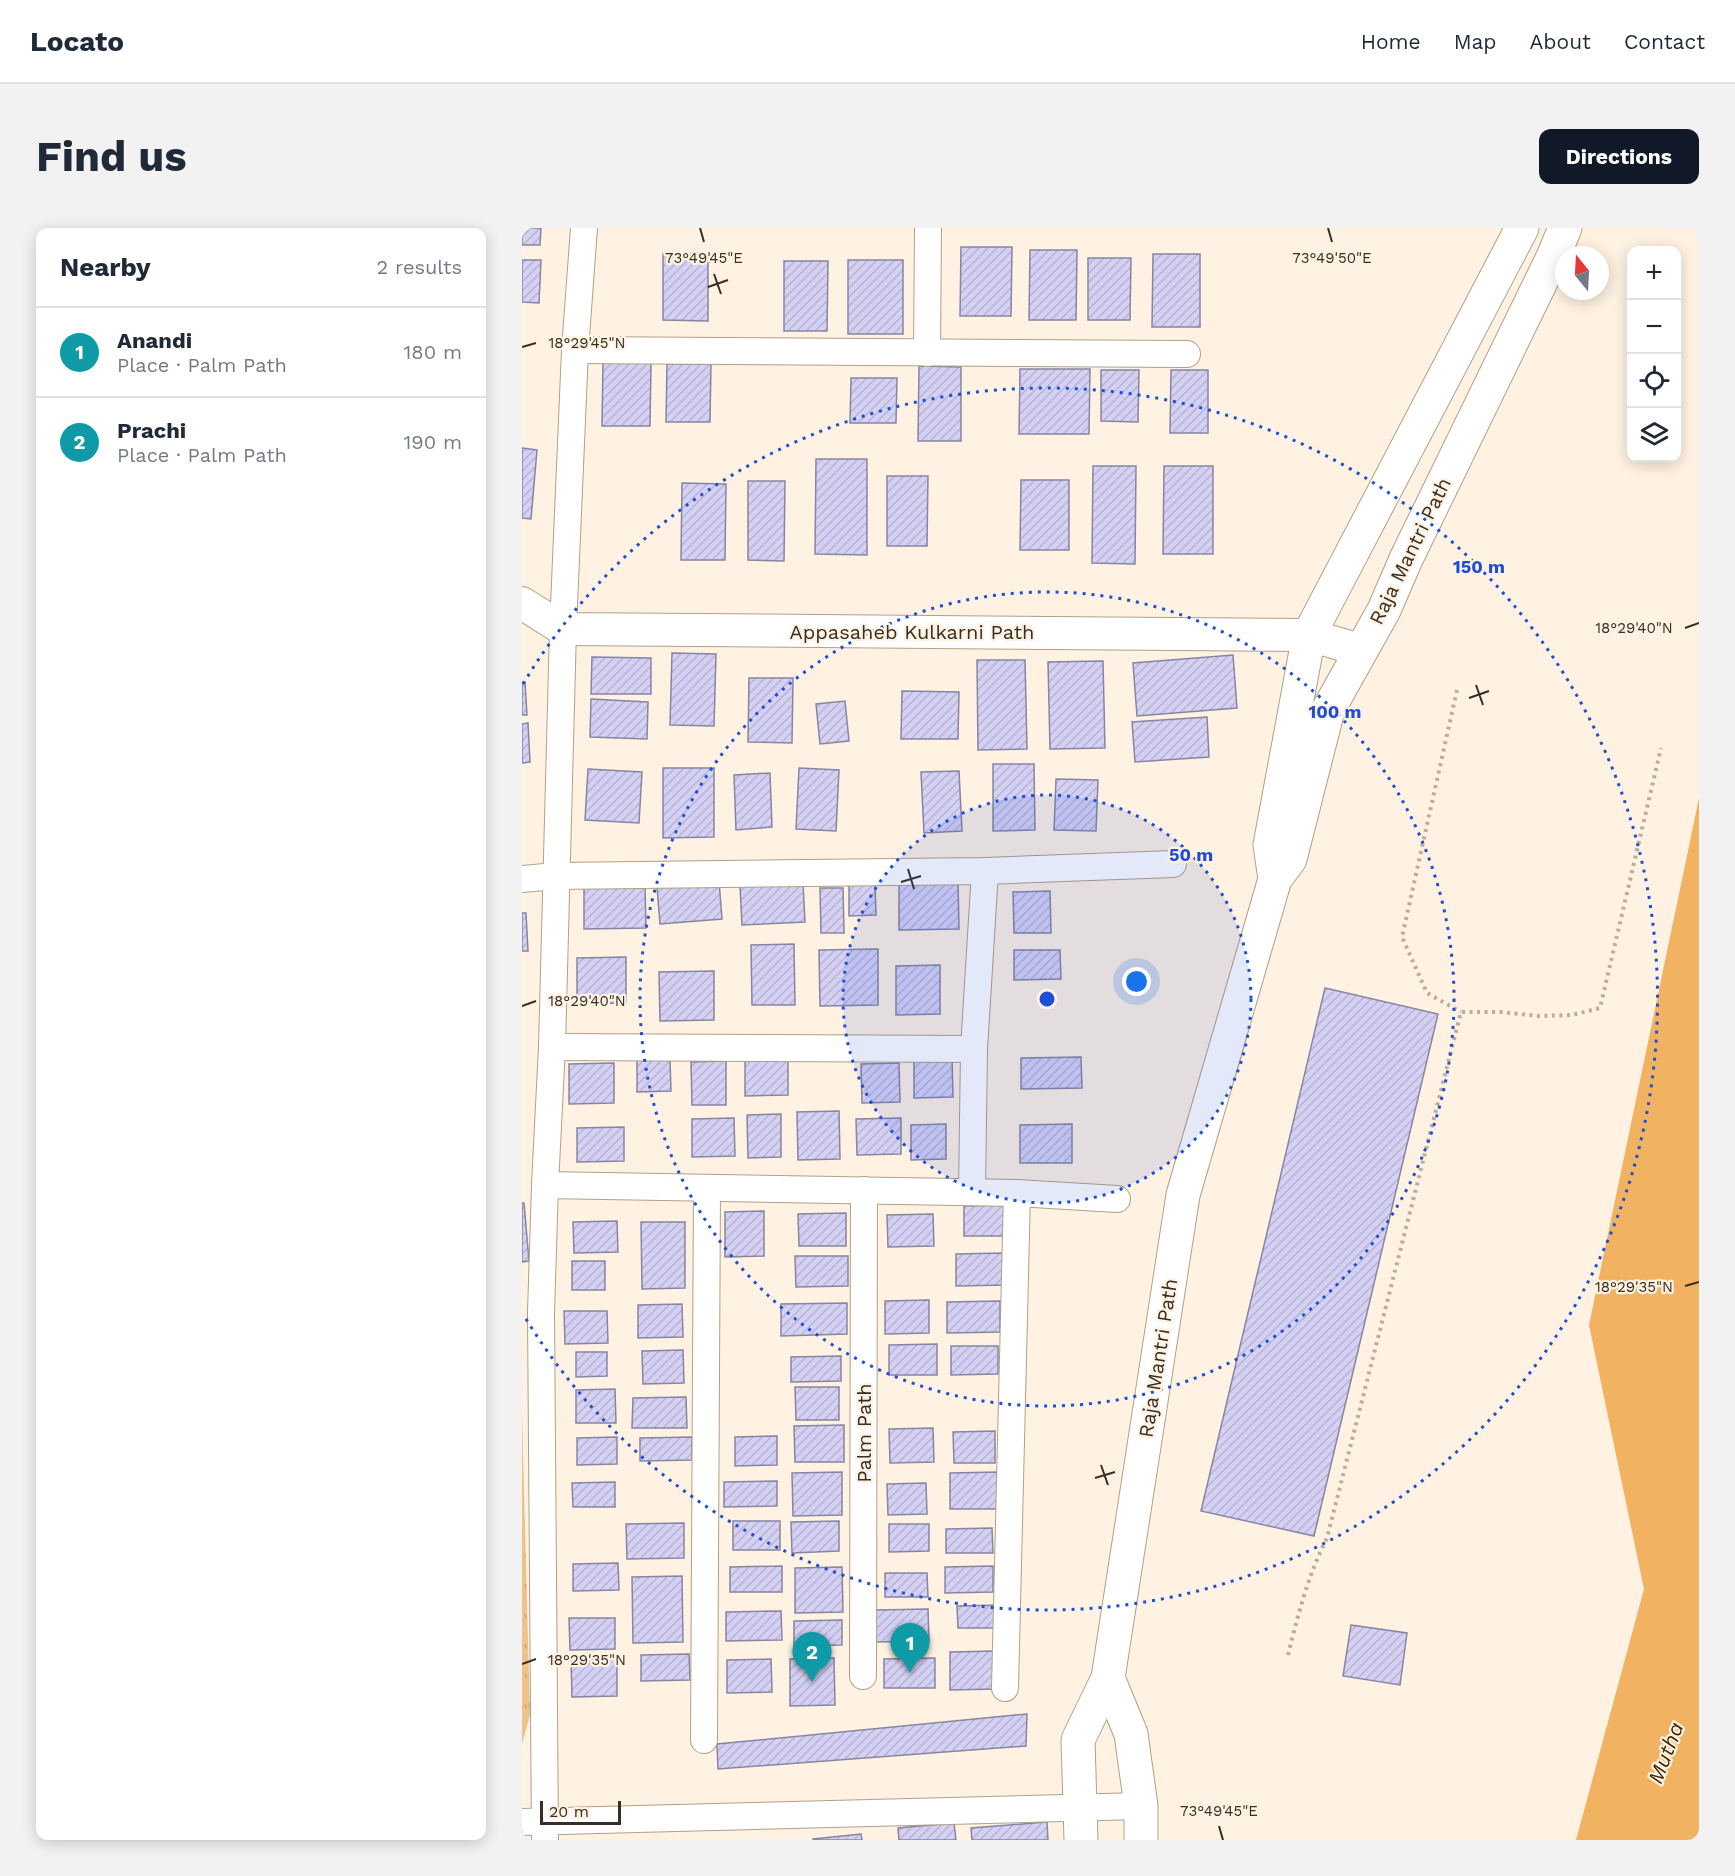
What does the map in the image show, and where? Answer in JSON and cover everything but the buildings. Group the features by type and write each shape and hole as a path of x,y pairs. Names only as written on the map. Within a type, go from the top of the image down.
{"main road":[{"name":"Raja Mantri Path","path":"1275,879 1270,845 1309,636 1522,228"},
{"name":"Raja Mantri Path","path":"1081,1840 1078,1740 1108,1678 1183,1195 1275,879 1290,859 1328,710 1384,610 1406,559 1565,228"},
{"path":"1108,1678 1131,1734 1140,1806 1141,1840"}],"street":[{"path":"584,228 575,350 563,629 552,1047 545,1185 531,1313 538,1828 719,1818 1140,1806"},
{"path":"927,353 928,228"},
{"path":"575,350 1187,354"},
{"path":"522,603 563,629"},
{"name":"Appasaheb Kulkarni Path","path":"563,629 1309,636 1360,650"},
{"path":"522,879 556,876 986,871 1173,864"},
{"path":"972,1192 974,1049 986,871"},
{"path":"552,1047 974,1049"},
{"path":"545,1185 1017,1193 1117,1198"},
{"path":"704,1740 707,1188"},
{"name":"Palm Path","path":"863,1676 864,1190"},
{"path":"1005,1688 1017,1193"}],"path":[{"path":"1457,690 1402,937 1427,993 1461,1012 1500,1012 1539,1016 1572,1015 1600,1008 1661,748"},
{"path":"1288,1655 1302,1603 1319,1554 1328,1538 1461,1012"}],"green space":[{"path":"522,1413 530,1715 522,1744"}],"water":[{"name":"Mutha","path":"1699,798 1699,1840 1576,1840 1644,1589 1589,1325"}],"place":[{"name":"Anandi","path":"910,1673"},
{"name":"Prachi","path":"812,1682"}]}
